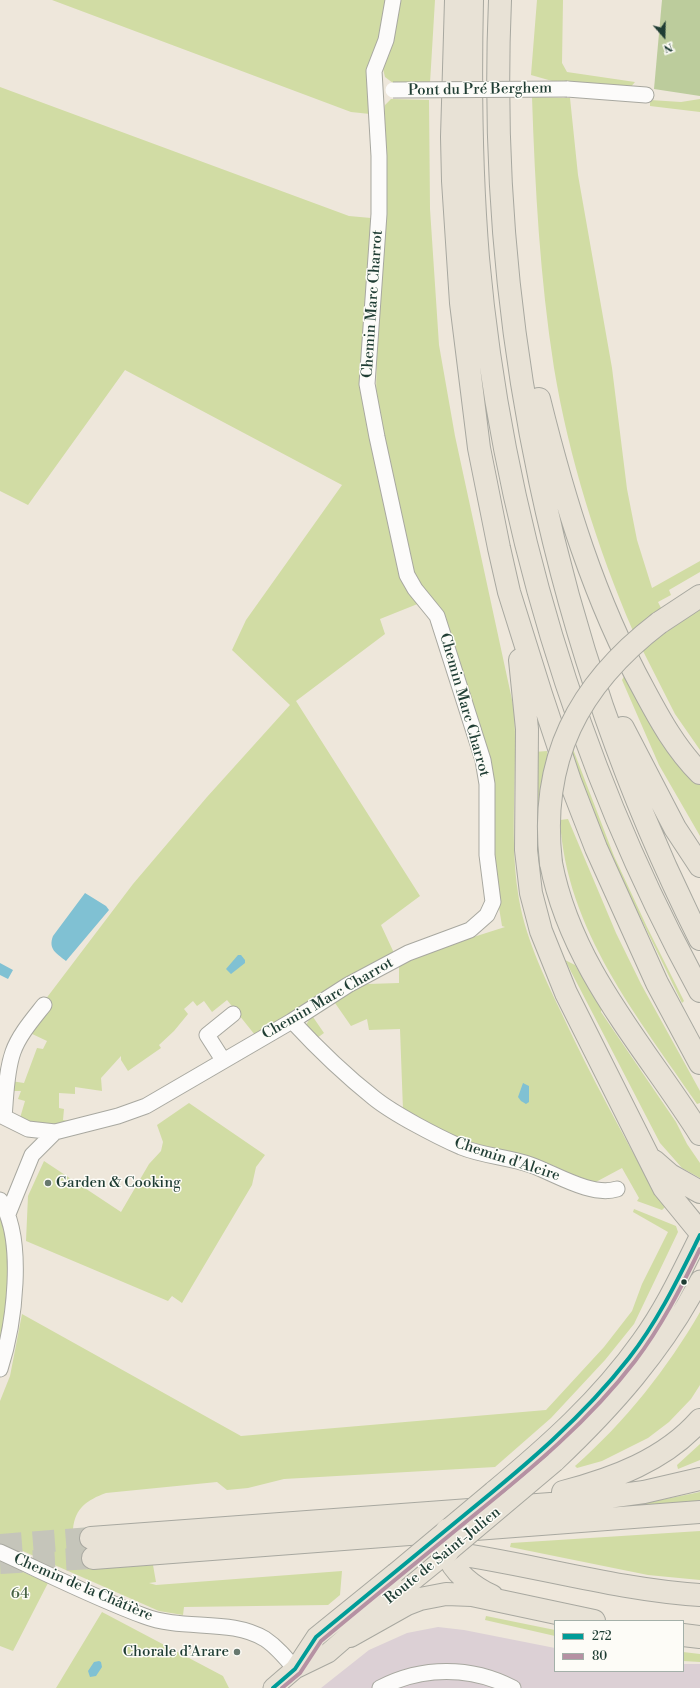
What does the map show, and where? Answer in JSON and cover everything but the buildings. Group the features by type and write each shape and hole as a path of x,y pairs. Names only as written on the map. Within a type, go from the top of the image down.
{"highway":[{"path":"456,0 452,144 461,303 479,448 494,528 510,592 570,782 596,848 657,983 700,1063"},
{"path":"472,0 470,116 478,259 497,402 518,508 556,649 574,706 595,762 652,897 700,991"},
{"path":"500,0 498,47 499,143 509,282 519,360 538,468 554,536 586,652 608,719 640,809 670,877 700,939"},
{"path":"509,282 563,490 575,529 598,592 628,660 662,723 679,749 700,773"},
{"path":"510,592 526,705 526,850 534,906 551,960 645,1151 664,1188 700,1233"},
{"path":"700,596 659,623 630,646 605,671 584,701 568,733 556,768 550,796 548,839 562,908 586,961 621,1018 700,1134"},
{"path":"586,652 675,828 700,866"},
{"path":"645,1151 670,1175 700,1192"},
{"path":"496,1509 592,1484 624,1473 660,1454 675,1443 700,1420"},
{"path":"700,1478 644,1492 604,1499 92,1548 352,1540 700,1512"},
{"path":"447,1530 447,1553 450,1563 463,1577 490,1595 518,1606"},
{"path":"352,1540 470,1555 635,1589 700,1595"},
{"path":"350,1636 407,1604 434,1596 472,1595 589,1620"},
{"path":"684,1635 700,1637"}],"main road":[{"name":"Route de Saint-Julien","path":"295,1669 316,1637 396,1573 523,1467 579,1414 627,1360 655,1318 700,1233"},
{"name":"Route de Saint-Julien","path":"272,1688 295,1669 328,1654 389,1600 555,1462 604,1414 642,1370 671,1329 700,1280"}],"street":[{"name":"Chemin Marc Charrot","path":"55,1132 118,1116 146,1106 292,1021 348,984 408,953 470,930 487,915 493,902 487,855 488,784 484,760 439,621 415,589 407,575 377,437 368,384 379,214 379,156 374,71 386,40 393,0"},
{"name":"Pont du Pré Berghem","path":"375,91 566,89 646,94"},
{"path":"44,1005 26,1029 13,1051 2,1116 28,1129 55,1132"},
{"path":"224,1060 207,1035 233,1014"},
{"name":"Chemin d'Alcire","path":"292,1021 305,1035 374,1098 442,1137 462,1147 530,1165 591,1189 607,1192 617,1189"},
{"path":"8,1214 32,1155 55,1132"},
{"path":"0,1200 8,1214 14,1237 15,1260 11,1318 7,1344 0,1369"},
{"name":"Chemin de la Châtière","path":"0,1552 151,1619 183,1625 236,1629 257,1635 275,1647 295,1669"},
{"path":"380,1688 406,1676 425,1672 447,1671 483,1676 512,1688"}],"shaded area":[{"path":"438,1627 464,1630 554,1648 554,1672 684,1672 684,1664 700,1664 700,1688 321,1688 369,1650 407,1633"}],"green space":[{"path":"52,0 385,0 381,36 368,68 370,114 351,112"},
{"path":"399,0 435,0 430,83 393,83 385,77 383,69 393,42"},
{"path":"537,0 563,0 562,63 567,72 635,82 629,89 559,83 531,75"},
{"path":"662,0 700,0 700,96 654,89"},
{"path":"0,87 349,216 371,218 362,363 420,603 380,619 385,634 296,701 420,896 381,925 394,953 255,1035 227,1000 212,1012 204,1001 197,1006 193,1001 184,1009 188,1014 174,1031 159,1045 161,1048 128,1071 121,1060 121,1056 101,1078 102,1091 75,1087 75,1094 59,1093 59,1108 64,1109 63,1120 70,1121 57,1124 32,1122 20,1118 25,1101 18,1099 21,1091 10,1091 11,1081 24,1083 37,1048 43,1049 47,1041 28,1032 45,1000 133,884 207,797 290,705 232,650 246,620 342,485 125,370 28,505 0,491"},
{"path":"532,97 570,98 578,175 612,368 627,489 637,540 652,588 700,561 700,572 669,590 671,595 658,602 662,610 633,631 596,535 576,469 560,402 545,300 537,199"},
{"path":"391,99 429,100 430,209 439,345 455,436 514,709 514,847 515,870 521,909 529,939 554,998 608,1105 657,1197 665,1207 662,1210 637,1201 639,1198 622,1168 594,1183 564,1173 555,1166 460,1139 403,1110 400,1029 369,1030 367,1019 351,1026 335,1003 313,1017 324,1033 317,1038 306,1025 313,1013 367,980 368,984 399,983 399,964 420,954 505,927 502,926 496,889 493,856 493,789 407,552 376,399 377,334 387,182 384,114 385,105"},
{"path":"700,99 700,112 650,106 650,100 681,102"},
{"path":"700,609 700,750 675,714 642,649"},
{"path":"627,671 700,782 700,836 659,765 622,680"},
{"path":"573,749 614,856 684,1001 682,1003 611,857 571,753"},
{"path":"547,751 549,759 540,811 533,811 534,752"},
{"path":"568,819 616,933 641,984 700,1091 700,1103 697,1104 629,1005 590,935 576,899 565,860 560,820"},
{"path":"565,960 575,965 602,1008 601,1012 676,1122 687,1144 700,1163 700,1178 682,1168 660,1143"},
{"path":"189,1103 265,1155 256,1167 252,1185 182,1303 172,1296 168,1301 26,1241 28,1196 44,1161 121,1212 149,1164 161,1151 163,1142 157,1125"},
{"path":"634,1209 676,1226 678,1232 634,1324 605,1360 551,1418 495,1467 284,1479 248,1488 227,1490 217,1482 106,1493 88,1502 79,1510 76,1516 73,1529 88,1528 92,1569 153,1565 156,1582 149,1583 156,1585 342,1571 340,1595 328,1605 184,1607 183,1615 159,1611 0,1541 0,1401 10,1376 22,1314 241,1436 546,1410 604,1347 632,1311 642,1284 668,1232 633,1212"},
{"path":"0,1218 5,1231 7,1246 8,1280 0,1344"},
{"path":"700,1312 700,1385 691,1399 669,1422 648,1438 602,1461 577,1468 575,1466 611,1431 644,1394 674,1354"},
{"path":"700,1444 700,1460 678,1469 677,1465"},
{"path":"700,1492 700,1501 642,1507 641,1504"},
{"path":"700,1531 700,1580 648,1575 510,1547 511,1543"},
{"name":"64","path":"0,1562 48,1583 13,1651 0,1646"},
{"path":"102,1612 223,1676 229,1688 56,1688"},
{"path":"486,1616 554,1630 554,1636 485,1620"},
{"path":"684,1652 700,1654 700,1662 684,1661"}],"water":[{"path":"85,893 106,906 109,910 66,961 52,948 53,936"},
{"path":"238,955 241,955 245,960 245,963 231,974 226,969"},
{"path":"0,963 13,970 8,979 0,975"},
{"path":"523,1083 529,1086 529,1102 526,1104 518,1097"},
{"path":"94,1662 101,1662 102,1667 96,1676 90,1677 88,1671"}],"tunnel":[{"path":"0,1545 91,1538"},
{"path":"0,1563 93,1558"}],"transit line":[{"name":"272","path":"273,1688 295,1669 316,1637 511,1476 553,1440 593,1400 640,1344 668,1298 700,1235"},
{"name":"80","path":"282,1688 300,1673 321,1641 538,1462 579,1424 617,1383 653,1335 678,1293 700,1249"}],"place":[{"name":"Garden & Cooking","path":"48,1183"},
{"name":"Chorale d’Arare","path":"237,1652"}]}
